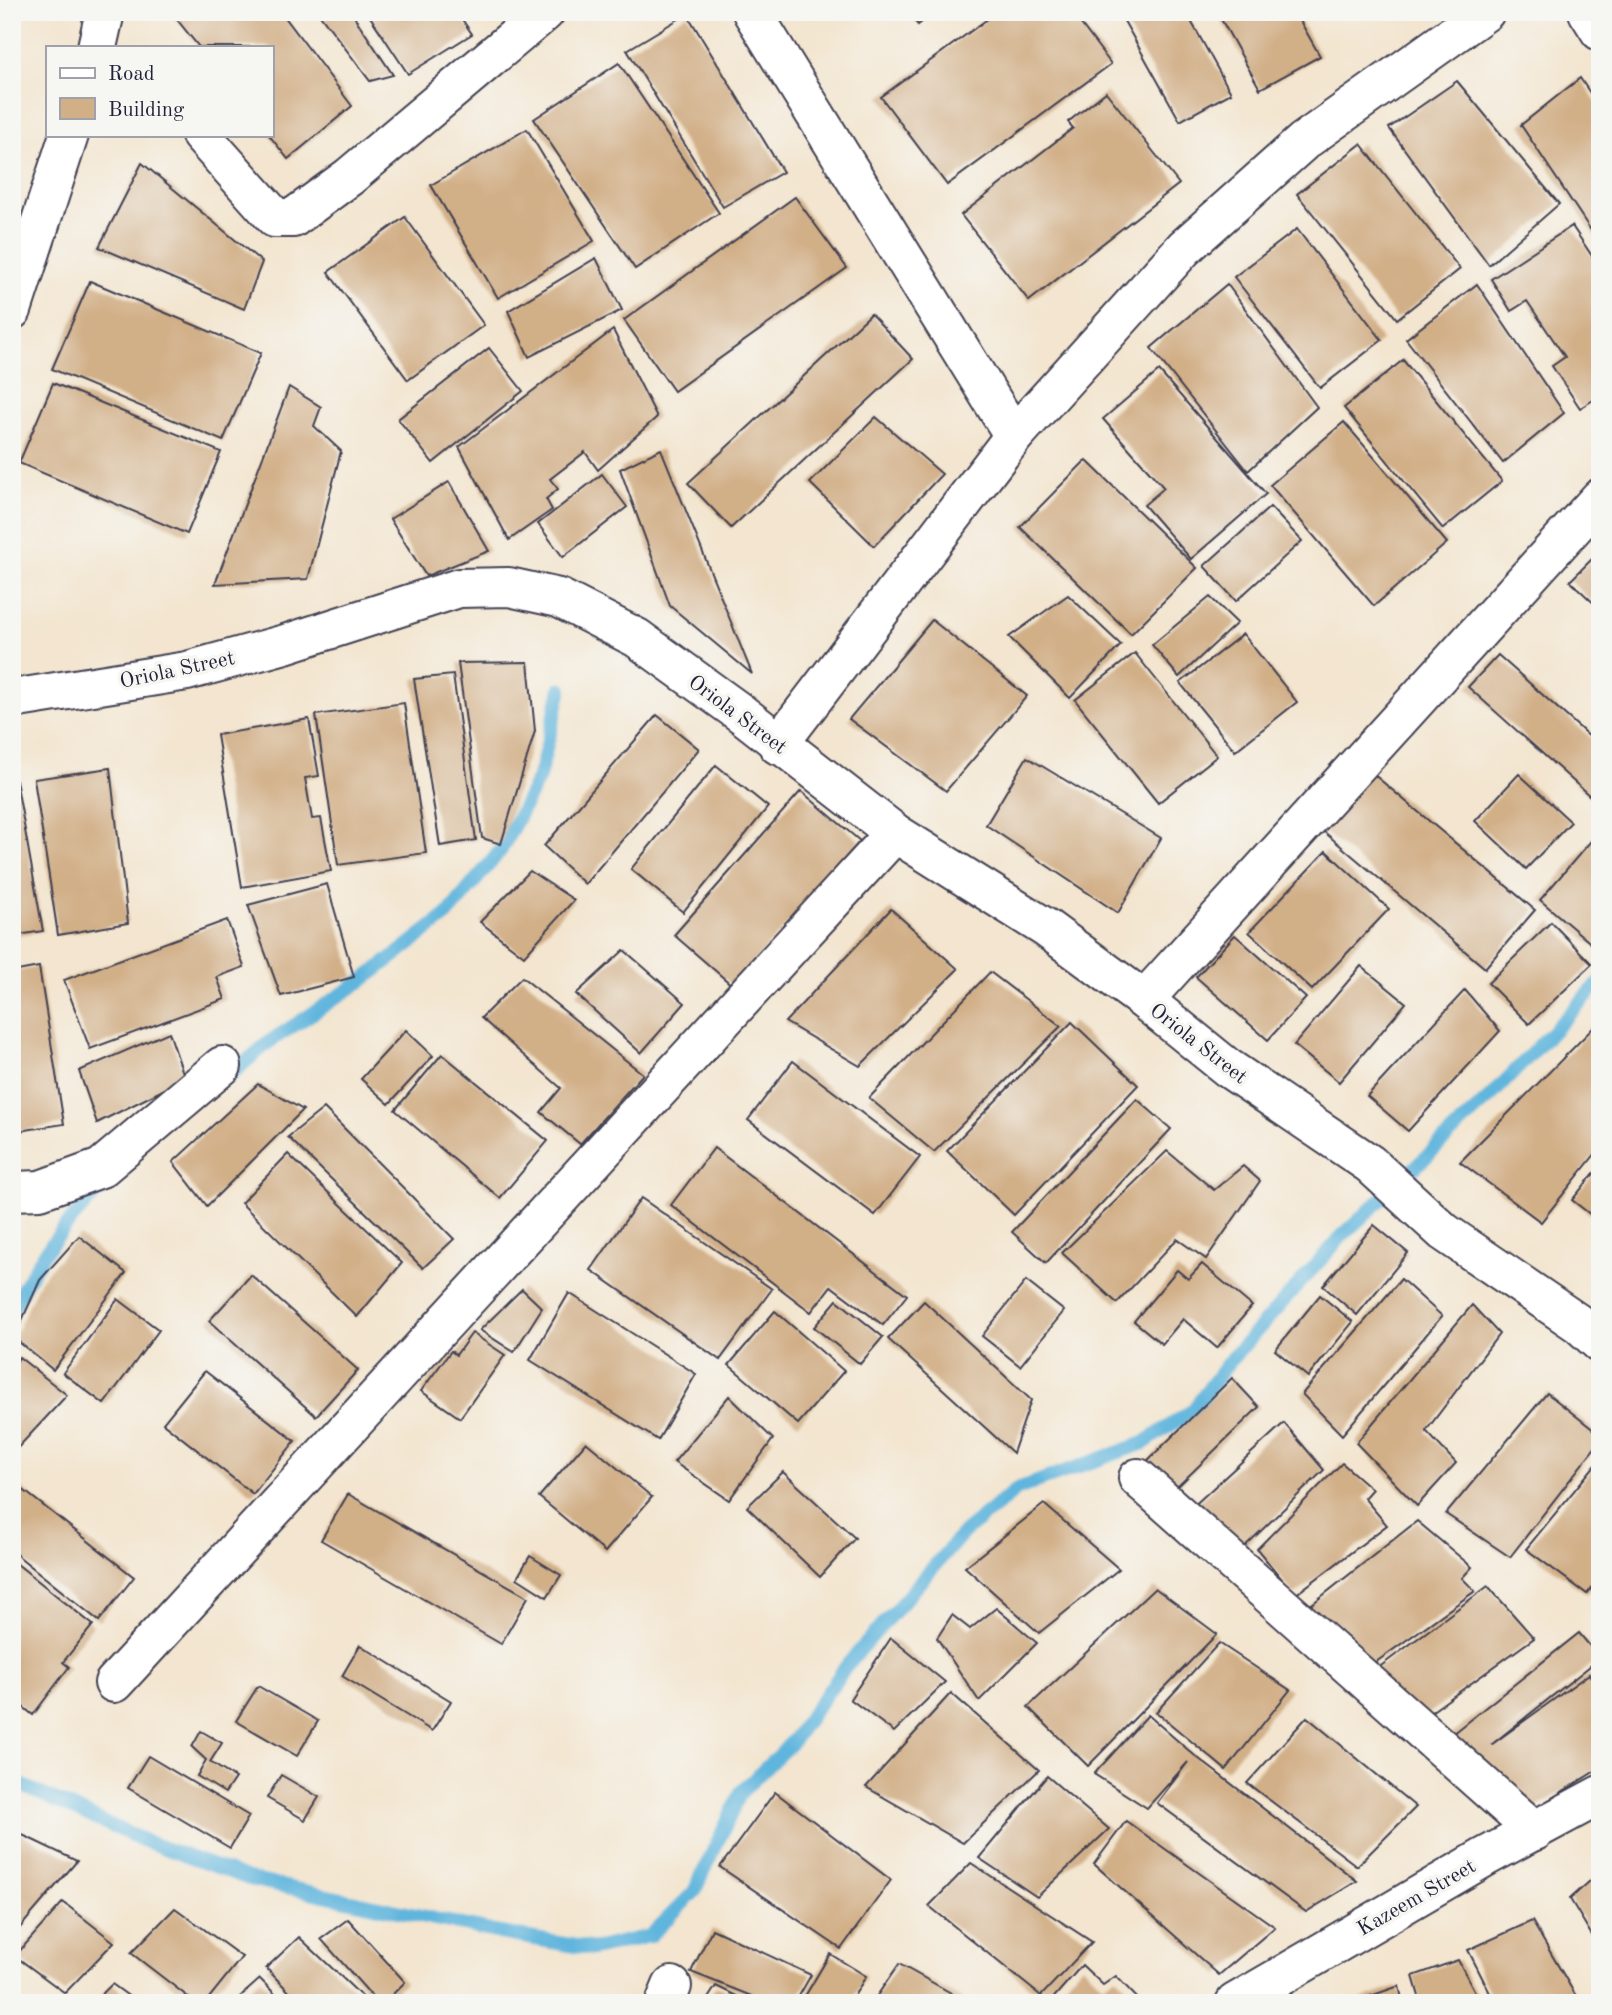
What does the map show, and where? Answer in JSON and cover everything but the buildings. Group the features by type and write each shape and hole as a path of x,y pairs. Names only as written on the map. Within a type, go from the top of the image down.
{"street":[{"path":"202,136 275,218 293,218 349,177 545,12"},
{"path":"751,12 1014,436"},
{"path":"778,745 1014,436 1184,248 1304,141 1485,12"},
{"path":"1588,12 1600,31"},
{"path":"12,310 69,136"},
{"path":"1144,1000 1600,498"},
{"name":"Oriola Street","path":"12,699 187,671 285,644 459,588 509,587 559,598 637,638 743,714 778,745 895,833 1046,928 1144,1000 1228,1069 1370,1164 1444,1232 1578,1324 1600,1343"},
{"path":"114,1683 895,833"},
{"path":"12,1191 40,1189 101,1167 222,1066"},
{"path":"1139,1478 1535,1831"},
{"name":"Kazeem Street","path":"1235,2003 1485,1857 1600,1794"}],"waterway":[{"path":"228,1077 269,1042 366,978 447,915 501,850 539,777 561,689"},
{"path":"12,1781 145,1841 249,1879 500,1933 593,1949 650,1936 694,1892 741,1792 791,1743 847,1665 964,1532 1017,1489 1144,1443 1193,1410 1227,1364 1343,1235 1491,1096 1600,982"},
{"path":"12,1311 32,1273 55,1239 112,1178"}]}
